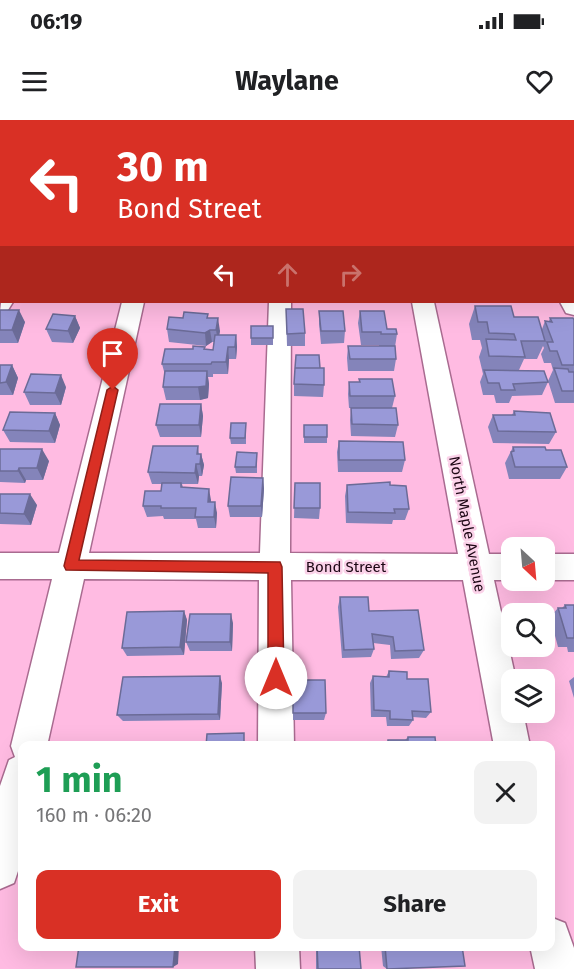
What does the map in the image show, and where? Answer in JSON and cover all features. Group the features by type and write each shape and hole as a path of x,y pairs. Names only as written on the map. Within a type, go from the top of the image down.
{"street":[{"path":"30,741 133,303"},
{"path":"276,741 275,567 280,303"},
{"name":"North Maple Avenue","path":"423,303 511,741"},
{"name":"Bond Street","path":"0,566 501,567"},
{"path":"555,567 574,567"},
{"path":"0,869 18,790"},
{"path":"277,951 278,969"},
{"path":"553,951 557,969"}],"building":[{"path":"475,306 511,306 514,317 538,317 545,341 521,341 525,357 489,356 486,339 516,340 514,334 489,333 487,322 478,322"},
{"path":"286,309 303,309 305,333 287,334"},
{"path":"0,310 19,310 12,330 0,330"},
{"path":"319,311 343,311 345,331 321,331"},
{"path":"360,311 384,311 387,329 396,329 397,334 362,332"},
{"path":"184,312 208,314 207,318 218,318 216,330 205,333 167,329 169,317 183,318"},
{"path":"53,314 75,316 68,331 46,329"},
{"path":"550,318 573,318 574,365 562,365 557,351 550,351 547,342 553,342 545,321 552,322"},
{"path":"251,326 273,326 273,338 251,338"},
{"path":"215,335 236,335 235,347 228,347 226,362 162,364 165,349 193,349 193,346 213,350"},
{"path":"348,346 395,346 396,359 350,359"},
{"path":"296,355 319,355 320,368 295,368"},
{"path":"0,365 12,365 6,382 0,383"},
{"path":"295,368 324,368 324,385 294,384"},
{"path":"554,368 574,372 574,391 562,391"},
{"path":"484,370 544,371 548,382 513,384 515,390 501,390 499,383 488,383"},
{"path":"165,371 207,371 206,386 163,387"},
{"path":"31,374 61,375 55,393 24,392"},
{"path":"359,379 392,379 395,396 350,396 349,382 360,382"},
{"path":"160,404 201,404 199,425 156,425"},
{"path":"351,408 396,408 398,425 352,424"},
{"path":"514,411 550,413 556,432 498,431 493,415 515,415"},
{"path":"10,412 55,413 49,431 3,430"},
{"path":"231,423 246,423 245,438 230,438"},
{"path":"304,425 327,425 327,437 304,437"},
{"path":"339,441 403,442 405,460 339,460"},
{"path":"153,446 198,446 197,454 201,454 200,464 196,464 195,473 148,472"},
{"path":"513,447 545,447 546,450 561,450 567,467 515,467 511,452 514,451"},
{"path":"0,449 42,449 37,468 0,471"},
{"path":"237,452 257,453 256,467 235,467"},
{"path":"231,477 263,478 261,506 228,506"},
{"path":"390,482 390,485 406,486 409,509 394,509 395,513 348,512 347,485"},
{"path":"162,483 181,483 181,487 209,489 208,502 215,502 214,517 195,517 196,508 143,506 145,491 161,491"},
{"path":"295,483 320,483 320,508 294,508"},
{"path":"0,494 30,494 24,514 0,513"},
{"path":"340,597 368,597 369,611 418,610 424,650 395,651 393,637 372,634 374,649 344,650"},
{"path":"565,605 574,605 574,638 567,638 558,608 566,608"},
{"path":"184,611 180,647 122,648 127,612"},
{"path":"190,614 231,614 230,642 186,642"},
{"path":"389,671 407,672 407,679 428,679 431,712 412,711 413,720 390,719 390,711 374,710 373,676 389,677"},
{"path":"220,676 218,714 117,715 123,677"},
{"path":"293,680 325,680 326,713 293,713"},
{"path":"244,733 244,741 206,741 207,734"},
{"path":"408,737 435,737 435,741 388,741 408,740"},
{"path":"78,951 175,951 173,967 76,967"},
{"path":"317,951 359,951 361,969 318,969"},
{"path":"385,951 463,951 465,966 387,969"}],"route":[{"path":"113,390 71,566 275,567 276,678"}]}
